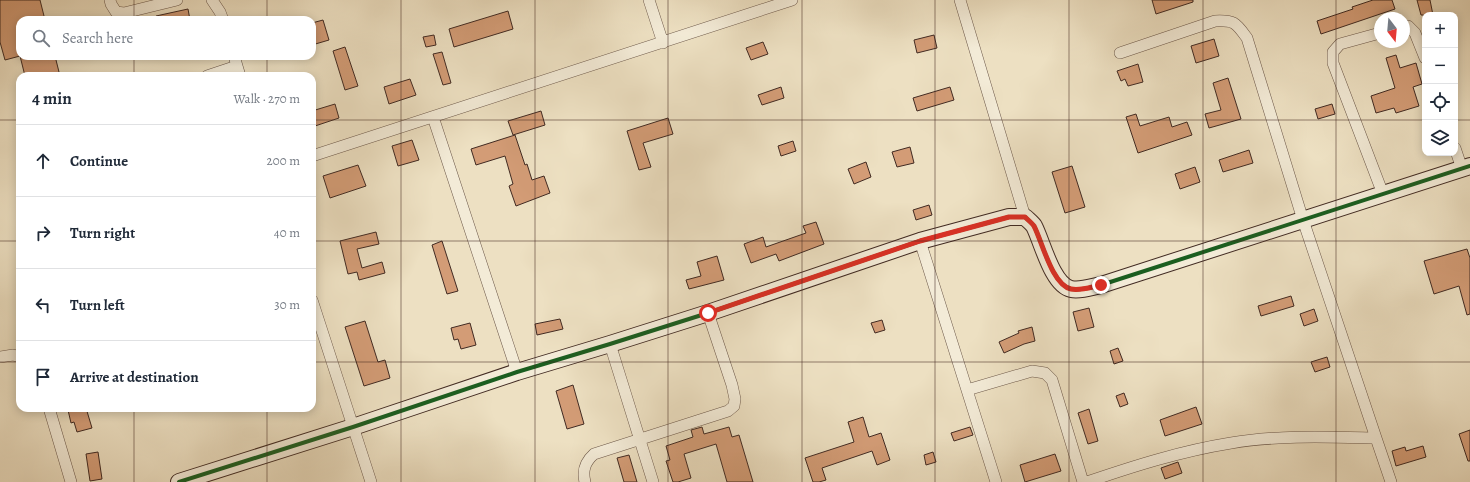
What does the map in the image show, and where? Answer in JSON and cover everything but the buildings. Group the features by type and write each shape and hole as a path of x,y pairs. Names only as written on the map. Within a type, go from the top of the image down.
{"street":[{"path":"110,0 110,4 116,12 124,13 177,0"},
{"path":"212,0 222,16"},
{"path":"649,0 662,43"},
{"path":"316,155 792,0"},
{"path":"960,0 1025,217 1033,225 1048,262 1060,282 1069,289 1081,290 1101,285 1466,167 1458,153"},
{"path":"1120,53 1215,21 1229,20 1238,26 1247,38 1303,220 1391,482"},
{"path":"1410,28 1415,33 1422,50"},
{"path":"1374,36 1340,44 1333,52 1333,63 1383,194"},
{"path":"219,72 237,66"},
{"path":"433,117 517,372"},
{"path":"179,482 353,427 517,372 708,313 920,241 1009,217 1025,217"},
{"path":"920,241 996,482"},
{"path":"316,312 371,482"},
{"path":"585,482 583,476 584,467 588,459 594,454 728,411 734,406 735,398 732,385 708,313"},
{"path":"610,344 653,482"},
{"path":"0,357 16,356"},
{"path":"967,390 1032,371 1045,373 1052,380 1083,482"},
{"path":"50,412 71,482"},
{"path":"1087,482 1152,460 1230,443 1307,436 1376,438"}],"cycle path":[{"path":"179,482 353,427 517,372 708,313 920,241 1009,217 1025,217 1034,226 1048,262 1058,280 1064,286 1071,289 1082,289 1101,285 1470,166"}],"route":[{"path":"708,313 920,241 1009,217 1025,217 1033,225 1048,262 1060,282 1069,289 1081,290 1101,285"}]}
